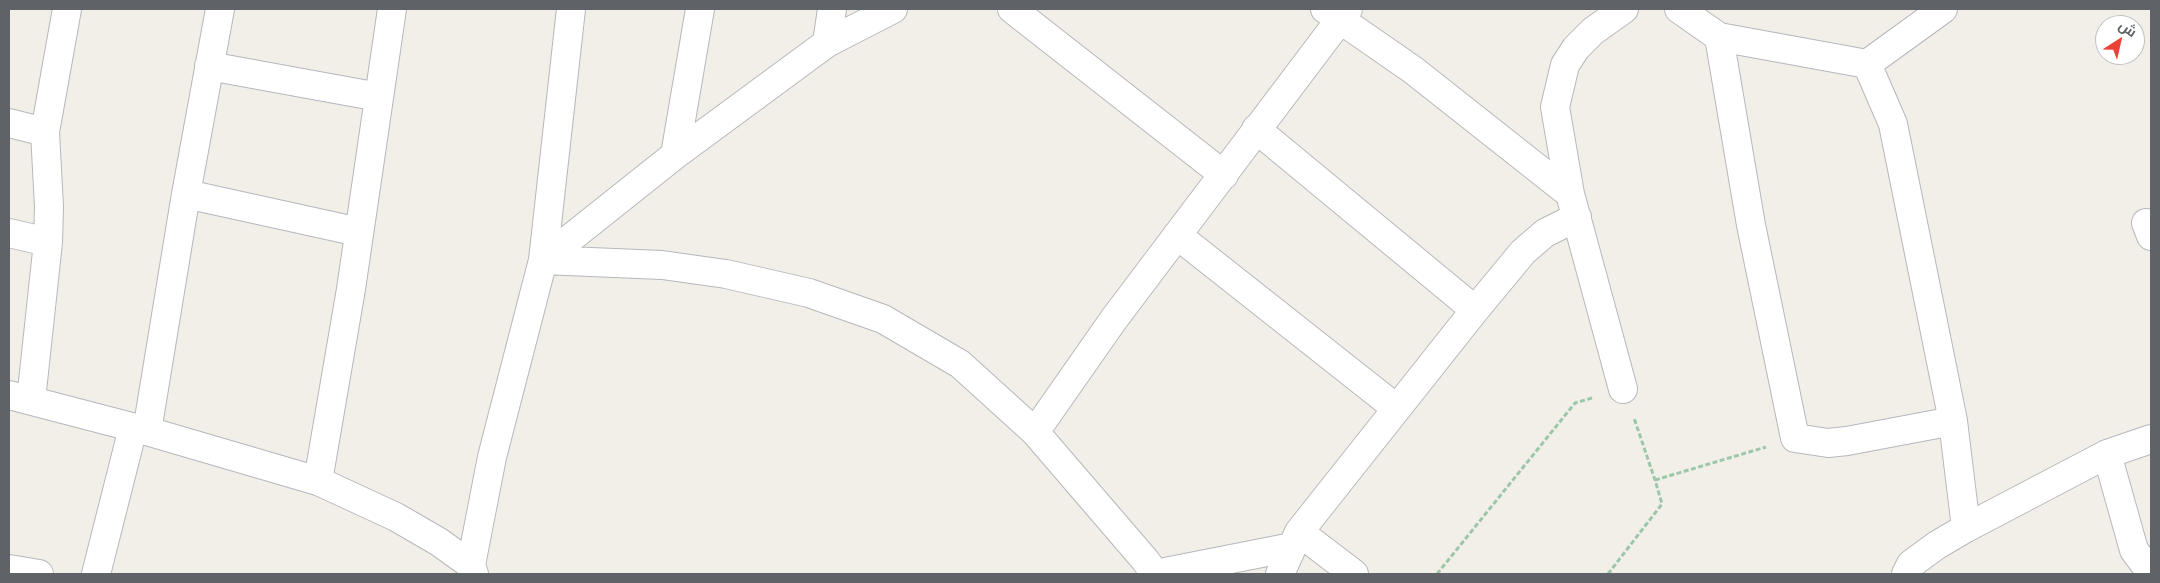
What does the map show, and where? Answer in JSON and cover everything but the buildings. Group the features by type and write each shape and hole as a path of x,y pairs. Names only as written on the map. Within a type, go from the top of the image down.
{"street":[{"path":"67,9 45,132 49,206 48,242 20,398 318,481 396,517 439,542 472,570"},
{"path":"96,574 140,430 220,9"},
{"path":"318,481 359,232 392,9"},
{"path":"472,570 492,457 543,260 571,9"},
{"path":"675,154 700,9"},
{"path":"827,43 832,9"},
{"path":"543,260 675,154 827,43 893,9"},
{"path":"1012,9 1224,175"},
{"path":"1623,389 1574,206 1555,106 1564,65 1576,48 1587,37 1624,9"},
{"path":"1679,9 1719,37 1867,64 1943,9"},
{"path":"1035,432 1114,319 1224,175 1338,13 1413,70 1574,206"},
{"path":"1719,37 1751,225 1795,438 1828,443 1953,421"},
{"path":"1867,64 1893,124 1953,421 1966,528"},
{"path":"209,66 379,97"},
{"path":"9,124 45,132"},
{"path":"1256,129 1475,310"},
{"path":"186,194 359,232"},
{"path":"1280,574 1295,540 1396,408 1523,252 1574,206"},
{"path":"9,232 48,242"},
{"path":"1177,235 1396,408"},
{"path":"543,260 662,265 726,274 808,293 883,319 960,364 1035,432 1155,574 1295,540 1354,574"},
{"path":"1884,574 1908,569 1937,545 1966,528 2107,454 2151,439"},
{"path":"2107,454 2134,550 2151,573"},
{"path":"9,569 39,574"}],"path":[{"path":"1438,574 1575,403 1623,389 1656,480 1662,504 1608,574"},
{"path":"1656,480 1795,438"}]}
